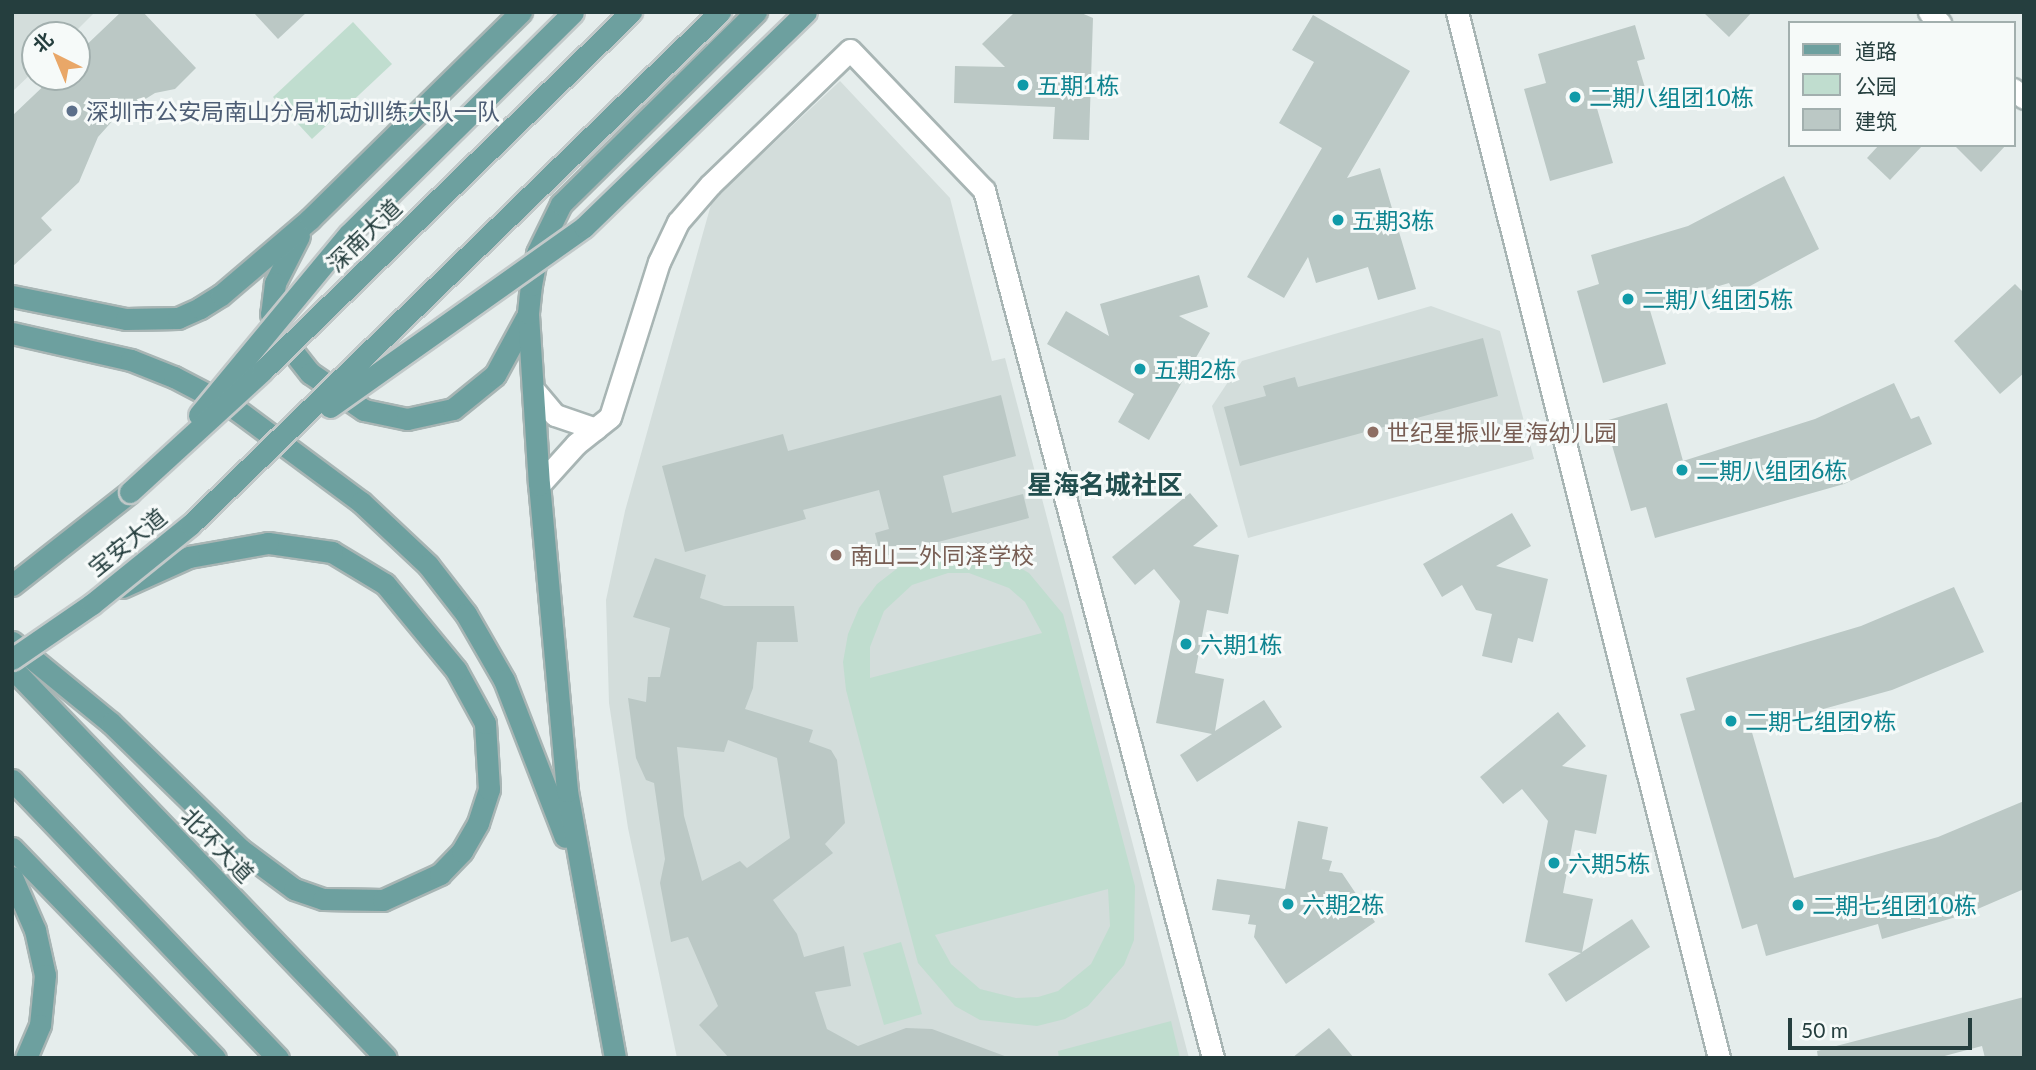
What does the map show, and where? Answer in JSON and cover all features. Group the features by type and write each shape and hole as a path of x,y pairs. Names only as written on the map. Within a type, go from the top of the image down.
{"main road":[{"path":"12,296 127,319 178,318 221,295 310,219 521,12"},
{"path":"130,492 349,234 573,12"},
{"name":"深南大道","path":"130,492 253,380 631,12"},
{"path":"266,453 720,12"},
{"path":"615,1058 567,791 539,485 528,313 537,253 561,204 756,12"},
{"path":"266,453 584,227 806,12"},
{"path":"310,219 275,283 271,314 276,330 310,373 363,410 407,419 453,409 495,375 528,313"},
{"path":"12,332 131,360 174,377 248,418 361,502 428,565 466,614 503,680 533,747 583,889"},
{"name":"宝安大道","path":"12,659 93,604 190,525 266,453"},
{"name":"宝安大道","path":"12,585 130,492"},
{"path":"12,642 111,723 240,849 293,889 333,901 383,900 440,874 462,851 478,823 489,789 485,723 434,639 385,584 360,566 305,545 231,548 148,573 93,604"},
{"name":"北环大道","path":"12,668 386,1058"},
{"path":"12,780 278,1058"},
{"path":"12,848 215,1058"},
{"path":"12,877 35,930 45,975 40,1025 26,1058"}],"street":[{"path":"1457,12 1719,1058"},
{"path":"539,485 613,410 659,262 678,222 710,186 850,50 984,190 1213,1058"},
{"path":"533,389 555,415 596,429"}],"shaded area":[{"path":"12,12 95,12 86,21 21,21 21,83 12,92"},
{"name":"南山二外同泽学校","path":"840,81 950,198 992,361 1005,358 1189,1058 677,1058 628,828 609,703 606,600 625,511 712,201"},
{"name":"世纪星振业星海幼儿园","path":"1431,306 1500,331 1534,459 1248,538 1212,406 1242,361"}],"green space":[{"path":"353,22 392,64 312,139 273,97"},
{"path":"952,550 1005,559 1029,573 1063,614 1135,886 1134,940 1124,965 1088,1006 1065,1019 1037,1026 980,1020 955,1006 918,963 846,690 843,662 848,634 859,608 877,584 899,567","holes":["948,573 969,573 1009,588 1025,602 1042,633 870,678 870,647 884,611 912,585","1108,889 1110,926 1091,964 1058,991 1038,997 1016,998 980,989 951,964 935,935"]},
{"path":"901,942 922,1014 884,1025 863,953"},
{"path":"1171,1021 1180,1058 1059,1058 1058,1051"}],"building":[{"name":"深圳市公安局南山分局机动训练大队一队","path":"121,12 143,12 196,68 175,89 155,93 115,118 98,137 79,182 41,218 52,230 12,267 12,116 38,91 91,91 91,41"},
{"path":"253,12 307,12 278,39"},
{"name":"五期1栋","path":"1015,12 1079,12 1093,18 1089,140 1053,139 1055,107 954,103 955,66 1005,67 982,44"},
{"path":"1703,12 1752,12 1729,37"},
{"path":"1313,15 1410,71 1347,178 1380,168 1416,289 1378,300 1368,267 1316,283 1308,257 1284,298 1247,277 1322,148 1279,123 1314,62 1292,50"},
{"name":"二期八组团10栋","path":"1635,25 1645,59 1637,61 1646,91 1596,105 1613,163 1550,181 1524,89 1546,83 1538,54"},
{"path":"1877,147 1921,147 1890,180 1867,158"},
{"path":"1956,147 2004,147 1981,172"},
{"path":"1784,176 1819,249 1735,294 1729,283 1649,307 1666,364 1603,383 1577,291 1599,284 1591,255 1688,226"},
{"name":"五期2栋","path":"1199,275 1208,307 1179,316 1210,333 1149,440 1118,422 1134,394 1047,344 1066,311 1109,336 1100,304"},
{"path":"2015,284 2024,293 2024,373 2000,394 1954,341"},
{"path":"1483,338 1498,396 1240,466 1224,407 1266,396 1263,386 1295,377 1298,387"},
{"path":"1894,383 1911,419 1919,416 1932,444 1844,484 1655,538 1646,507 1631,511 1605,421 1667,403 1683,461 1815,419"},
{"path":"1001,395 1016,456 943,476 952,513 1023,494 1029,518 881,557 875,533 889,529 879,490 803,510 806,519 685,552 662,466 783,434 788,451"},
{"name":"六期1栋","path":"1190,493 1218,526 1193,546 1239,555 1228,614 1207,610 1195,673 1224,679 1215,731 1264,700 1282,727 1197,782 1180,755 1212,734 1156,723 1180,601 1154,569 1135,585 1112,557"},
{"path":"1512,513 1531,546 1496,566 1548,579 1533,642 1518,638 1512,663 1482,656 1492,614 1476,610 1462,585 1442,597 1423,564"},
{"path":"655,558 706,575 700,598 724,606 794,606 798,642 757,642 753,688 745,709 813,730 809,742 831,750 837,760 845,823 825,844 833,853 773,900 797,934 804,957 844,946 851,986 815,992 827,1029 858,1046 906,1028 932,1029 1010,1058 729,1058 699,1025 718,1006 688,937 671,942 660,883 665,859 654,783 646,780 636,758 628,698 646,702 648,677 660,677 670,628 633,617","holes":["728,740 777,758 790,838 747,868 740,861 702,881 684,816 677,747 724,752"]},
{"path":"1954,587 1984,652 1892,690 1751,729 1794,878 1938,837 2024,801 2024,889 1966,914 1882,939 1878,924 1766,956 1757,924 1742,929 1706,805 1680,714 1695,710 1686,678 1861,626"},
{"name":"六期5栋","path":"1558,712 1586,746 1562,766 1607,775 1596,834 1575,830 1563,893 1593,899 1582,952 1632,919 1650,947 1566,1002 1548,974 1581,953 1525,942 1548,821 1522,789 1503,804 1480,777"},
{"name":"六期2栋","path":"1298,821 1328,827 1322,859 1332,861 1329,871 1342,873 1375,922 1286,984 1254,937 1256,925 1248,924 1250,915 1212,910 1217,879 1285,889"},
{"path":"2024,997 2024,1058 1985,1058 1982,1046 1937,1058 1818,1058 1817,1051"},
{"path":"1329,1028 1354,1058 1292,1058"}],"place":[{"name":"五期1栋","path":"1023,85"},
{"name":"二期八组团10栋","path":"1575,97"},
{"name":"深圳市公安局南山分局机动训练大队一队","path":"72,111"},
{"name":"五期3栋","path":"1338,220"},
{"name":"二期八组团5栋","path":"1628,299"},
{"name":"五期2栋","path":"1140,369"},
{"name":"世纪星振业星海幼儿园","path":"1373,432"},
{"name":"二期八组团6栋","path":"1682,470"},
{"name":"南山二外同泽学校","path":"836,555"},
{"name":"六期1栋","path":"1186,644"},
{"name":"二期七组团9栋","path":"1731,721"},
{"name":"六期5栋","path":"1554,863"},
{"name":"六期2栋","path":"1288,904"},
{"name":"二期七组团10栋","path":"1798,905"}],"district":[{"name":"星海名城社区","path":"1105,485"}]}
